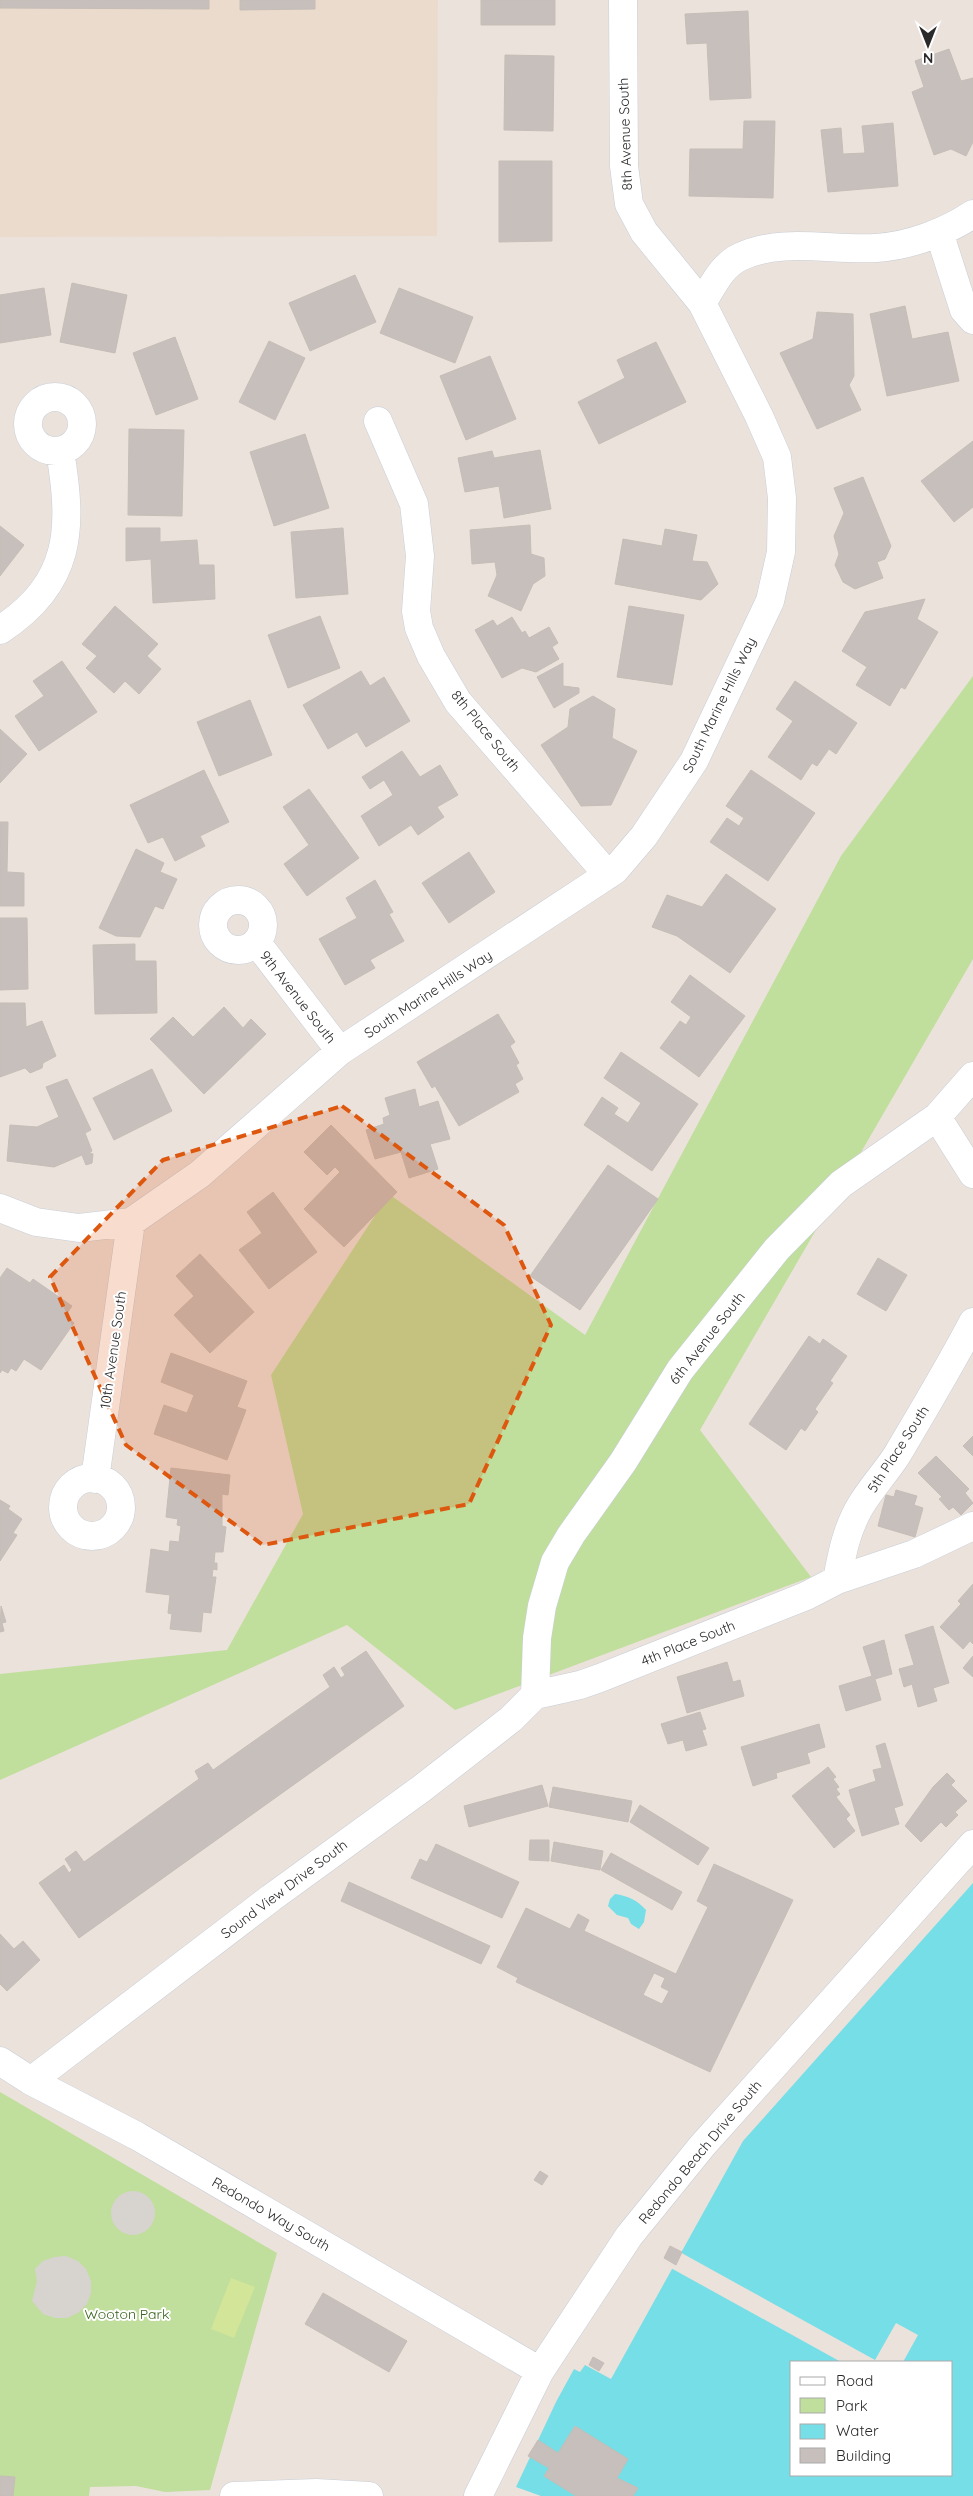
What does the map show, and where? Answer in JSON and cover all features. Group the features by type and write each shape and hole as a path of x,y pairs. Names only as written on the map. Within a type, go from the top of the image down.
{"street":[{"name":"8th Avenue South","path":"623,0 624,166 629,204 644,232 702,303"},
{"path":"702,303 722,270 739,257 757,250 780,247 877,248 939,232 973,214"},
{"path":"939,232 964,310 973,320"},
{"name":"South Marine Hills Way","path":"131,1222 200,1174 340,1051 615,870 644,836 694,761 770,601 781,552 782,498 777,457 759,416 702,303"},
{"name":"8th Place South","path":"378,421 414,504 420,556 416,611 419,628 431,656 458,702 608,874"},
{"path":"0,630 24,615 52,581 66,541 67,494 60,451"},
{"name":"9th Avenue South","path":"256,943 340,1051"},
{"name":"6th Avenue South","path":"535,1695 536,1638 542,1606 555,1562 571,1535 623,1462 680,1370 777,1250 841,1184 937,1117 973,1076"},
{"path":"937,1117 973,1174"},
{"path":"0,1208 36,1222 80,1228 131,1222"},
{"name":"10th Avenue South","path":"94,1479 131,1222"},
{"name":"5th Place South","path":"837,1580 842,1550 850,1526 862,1504 889,1468 946,1373 973,1322"},
{"path":"837,1580 914,1554 973,1526"},
{"name":"4th Place South","path":"535,1695 580,1685 600,1678 806,1596 837,1580"},
{"name":"Sound View Drive South","path":"31,2081 271,1898 421,1789 511,1719 535,1695"},
{"name":"Redondo Beach Drive South","path":"478,2496 540,2371 629,2236 702,2146 973,1844"},
{"name":"Redondo Way South","path":"0,2061 31,2081 136,2136 540,2371"},
{"path":"234,2496 333,2493 369,2496"}],"highlighted area":[{"path":"342,1106 504,1225 551,1325 469,1504 263,1545 126,1445 50,1277 163,1160"}],"shaded area":[{"path":"0,0 438,0 437,236 0,237"},
{"path":"137,2191 149,2197 154,2204 154,2222 149,2229 142,2234 129,2235 121,2232 114,2225 111,2209 114,2201 121,2194"},
{"path":"66,2256 78,2261 86,2269 91,2281 91,2293 87,2304 78,2313 67,2318 55,2318 43,2314 32,2301 37,2281 35,2269 43,2261 54,2257"}],"green space":[{"path":"973,676 973,959 700,1430 811,1577 455,1710 347,1625 0,1780 0,1674 227,1650 303,1514 271,1375 389,1194 585,1335 841,856"},
{"name":"Wooton Park","path":"0,2092 277,2253 210,2490 165,2492 136,2486 90,2487 89,2496 0,2496"},
{"path":"231,2278 255,2287 234,2338 211,2329"}],"water":[{"path":"973,1883 973,2496 541,2496 516,2487 556,2402 574,2369 580,2372 585,2365 611,2379 743,2141"},
{"path":"615,1894 632,1899 646,1910 644,1922 639,1929 631,1924 628,1918 617,1915 608,1906 610,1899"}],"pier":[{"path":"678,2251 875,2360 896,2323 918,2335 904,2361 839,2361 669,2267"}],"building":[{"path":"0,0 209,0 209,9 0,8"},
{"path":"240,0 315,0 315,9 240,10"},
{"path":"481,0 555,0 555,25 481,25"},
{"path":"748,11 751,98 710,100 707,43 687,44 685,14"},
{"path":"949,49 961,81 973,78 973,142 966,156 951,149 934,155 912,92 924,87 915,61"},
{"path":"505,55 554,56 553,131 504,130"},
{"path":"744,121 775,121 773,198 689,196 690,149 743,149"},
{"path":"893,123 898,186 828,192 821,130 841,128 843,154 865,153 862,126"},
{"path":"499,161 552,161 552,241 499,242"},
{"path":"355,275 376,322 310,351 289,303"},
{"path":"72,283 127,295 115,353 60,342"},
{"path":"44,288 51,335 0,343 0,295"},
{"path":"399,288 473,317 455,363 380,333"},
{"path":"905,306 912,339 948,332 959,381 887,396 870,314"},
{"path":"817,312 853,314 854,376 849,385 861,410 817,429 780,353 813,339"},
{"path":"175,337 198,399 156,415 133,353"},
{"path":"269,341 305,358 275,420 239,402"},
{"path":"656,342 686,402 599,444 578,402 625,378 617,360"},
{"path":"490,356 516,419 466,440 440,376"},
{"path":"129,429 184,430 182,516 128,515"},
{"path":"305,434 329,508 274,526 250,452"},
{"path":"973,441 973,507 954,522 921,481"},
{"path":"540,450 551,509 504,518 499,486 465,492 458,458 492,451 494,458"},
{"path":"863,477 891,546 885,559 877,562 883,578 855,589 843,582 835,565 839,554 834,536 844,513 834,488"},
{"path":"530,525 531,554 544,558 545,576 533,584 521,611 488,596 497,575 495,562 472,564 470,530"},
{"path":"0,526 24,545 0,576"},
{"path":"126,528 160,528 160,542 197,540 199,565 214,565 215,599 153,603 151,559 126,561"},
{"path":"343,528 348,594 296,598 291,532"},
{"path":"665,529 697,535 692,561 707,562 718,584 701,600 615,584 623,539 662,546"},
{"path":"925,599 917,619 938,632 905,689 901,687 890,706 856,685 867,667 842,651 865,612"},
{"path":"115,606 158,644 147,656 161,669 139,694 125,681 114,693 86,668 97,656 82,644"},
{"path":"629,606 684,615 672,685 617,677"},
{"path":"320,616 340,668 288,688 268,635"},
{"path":"512,617 522,633 525,631 529,638 549,627 558,643 552,647 559,659 536,672 522,668 502,678 475,630 493,620 497,626"},
{"path":"62,661 97,712 39,751 15,716 44,696 33,681"},
{"path":"563,663 563,686 579,688 579,693 554,708 537,677"},
{"path":"361,671 370,686 384,677 410,721 366,747 357,732 328,749 303,705"},
{"path":"795,681 857,723 836,754 829,749 817,766 812,763 801,780 768,757 793,721 776,709"},
{"path":"593,696 615,709 612,738 637,751 611,805 581,806 541,745 568,727 570,709"},
{"path":"250,700 272,755 219,776 197,722"},
{"path":"0,729 27,754 0,783"},
{"path":"402,751 420,777 440,765 458,795 437,807 444,817 418,835 411,825 379,846 361,816 393,795 384,780 370,789 362,777"},
{"path":"204,770 229,822 200,836 205,846 175,861 163,837 148,843 130,805"},
{"path":"751,770 815,813 768,881 710,842 727,818 739,826 744,818 726,806"},
{"path":"309,789 359,858 307,896 284,864 309,845 283,807"},
{"path":"0,822 8,822 7,872 24,873 24,906 0,906"},
{"path":"136,849 164,863 160,872 177,879 163,909 155,906 140,937 116,936 99,928"},
{"path":"469,852 495,892 449,923 422,883"},
{"path":"726,874 776,909 730,973 677,936 652,927 667,895 702,907"},
{"path":"375,880 393,912 389,914 404,941 370,960 375,968 345,985 319,939 357,918 346,898"},
{"path":"0,918 27,918 28,989 0,990"},
{"path":"135,944 135,961 156,961 157,1013 95,1014 93,945"},
{"path":"690,975 745,1016 699,1077 660,1048 680,1021 686,1025 691,1017 671,1002"},
{"path":"0,1003 25,1003 26,1027 42,1021 56,1056 43,1063 42,1068 30,1073 25,1068 0,1077"},
{"path":"224,1007 243,1028 251,1019 266,1034 204,1094 150,1039 173,1017 193,1037"},
{"path":"498,1014 515,1042 510,1046 519,1063 516,1065 523,1079 515,1084 519,1092 459,1126 435,1086 432,1088 417,1062"},
{"path":"621,1052 698,1104 652,1171 584,1125 602,1097 618,1108 614,1114 628,1123 641,1103 604,1078"},
{"path":"152,1069 172,1111 114,1140 93,1098"},
{"path":"67,1079 91,1130 85,1133 92,1151 89,1153 93,1154 92,1163 86,1165 82,1155 54,1167 7,1161 10,1125 37,1127 59,1117 46,1087"},
{"path":"415,1089 419,1107 438,1101 450,1139 430,1144 438,1169 409,1178 401,1152 375,1159 366,1130 384,1124 383,1118 390,1115 385,1098"},
{"path":"331,1125 397,1192 344,1247 304,1209 340,1172 335,1167 327,1175 304,1152"},
{"path":"608,1165 658,1199 580,1310 530,1276"},
{"path":"273,1192 317,1252 269,1289 239,1250 262,1233 247,1212"},
{"path":"200,1254 254,1312 210,1353 174,1315 194,1296 176,1276"},
{"path":"878,1258 907,1275 886,1311 857,1294"},
{"path":"7,1268 30,1283 33,1279 72,1306 65,1316 74,1323 41,1370 24,1359 16,1371 11,1368 8,1373 2,1370 0,1373 0,1278"},
{"path":"809,1336 820,1344 823,1339 847,1356 830,1381 833,1383 815,1409 818,1412 805,1431 801,1428 786,1450 749,1424"},
{"path":"171,1353 247,1381 237,1407 246,1410 227,1460 154,1434 164,1405 187,1413 194,1395 161,1382"},
{"path":"973,1436 973,1456 963,1446"},
{"path":"936,1456 969,1489 965,1493 973,1503 961,1515 953,1507 949,1510 939,1499 942,1497 918,1473"},
{"path":"171,1468 230,1475 228,1495 222,1494 222,1526 226,1527 223,1552 215,1552 214,1563 217,1563 217,1570 213,1569 212,1577 216,1577 211,1613 203,1612 201,1632 170,1629 172,1614 168,1613 170,1595 146,1592 151,1549 169,1552 170,1541 179,1542 181,1526 177,1525 178,1519 166,1517"},
{"path":"896,1490 917,1496 914,1505 923,1508 915,1537 878,1526 886,1495 894,1497"},
{"path":"0,1500 10,1506 8,1509 22,1519 13,1533 17,1535 0,1561"},
{"path":"973,1584 973,1644 970,1641 963,1649 940,1627 961,1604 958,1601"},
{"path":"1,1606 6,1622 2,1623 4,1631 0,1632"},
{"path":"933,1626 949,1683 933,1688 937,1701 918,1707 912,1684 904,1687 899,1669 914,1665 905,1635"},
{"path":"884,1640 892,1674 875,1679 881,1700 846,1711 839,1686 872,1676 863,1647"},
{"path":"366,1651 404,1706 79,1938 39,1883 64,1865 69,1873 72,1870 65,1859 76,1851 84,1862 199,1779 195,1771 208,1763 213,1770 330,1687 323,1675 334,1667 341,1678 345,1675 341,1668"},
{"path":"973,1656 973,1677 963,1668"},
{"path":"727,1662 733,1682 740,1680 744,1696 687,1713 677,1677"},
{"path":"700,1712 706,1729 702,1730 707,1745 686,1751 683,1740 668,1744 661,1724"},
{"path":"819,1724 825,1747 807,1753 810,1763 776,1773 777,1778 753,1786 741,1747"},
{"path":"885,1743 903,1805 894,1808 899,1824 862,1836 849,1790 876,1781 873,1770 882,1768 876,1746"},
{"path":"828,1767 836,1777 833,1779 839,1787 836,1789 840,1794 836,1797 850,1815 846,1819 855,1831 834,1848 792,1796"},
{"path":"947,1773 955,1781 951,1785 967,1801 955,1812 958,1815 946,1827 941,1822 921,1842 905,1826 933,1787"},
{"path":"542,1785 548,1806 469,1827 464,1806"},
{"path":"553,1787 632,1801 628,1822 549,1807"},
{"path":"640,1805 709,1848 698,1865 630,1822"},
{"path":"530,1840 549,1840 549,1861 529,1860"},
{"path":"554,1842 603,1851 600,1870 551,1861"},
{"path":"436,1844 519,1882 502,1918 411,1878 420,1859 427,1862"},
{"path":"611,1853 682,1892 672,1910 601,1870"},
{"path":"714,1864 793,1900 710,2072 516,1982 518,1978 497,1967 526,1908 570,1929 578,1914 589,1920 584,1931 676,1974 708,1907 697,1901","holes":["654,1973 665,1978 661,1987 669,1991 662,2004 643,1995"]},
{"path":"349,1882 490,1946 481,1964 341,1901"},
{"path":"0,1934 14,1949 23,1941 40,1960 7,1991 0,1984"},
{"path":"540,2171 548,2176 542,2185 534,2180"},
{"path":"670,2246 682,2252 676,2265 664,2258"},
{"path":"323,2293 407,2341 389,2372 305,2324"},
{"path":"593,2357 604,2363 599,2371 589,2365"},
{"path":"575,2426 628,2459 617,2478 638,2488 633,2496 576,2496 544,2476 549,2468 528,2456 538,2440 558,2453"},
{"path":"0,2476 15,2477 13,2496 0,2496"}]}
